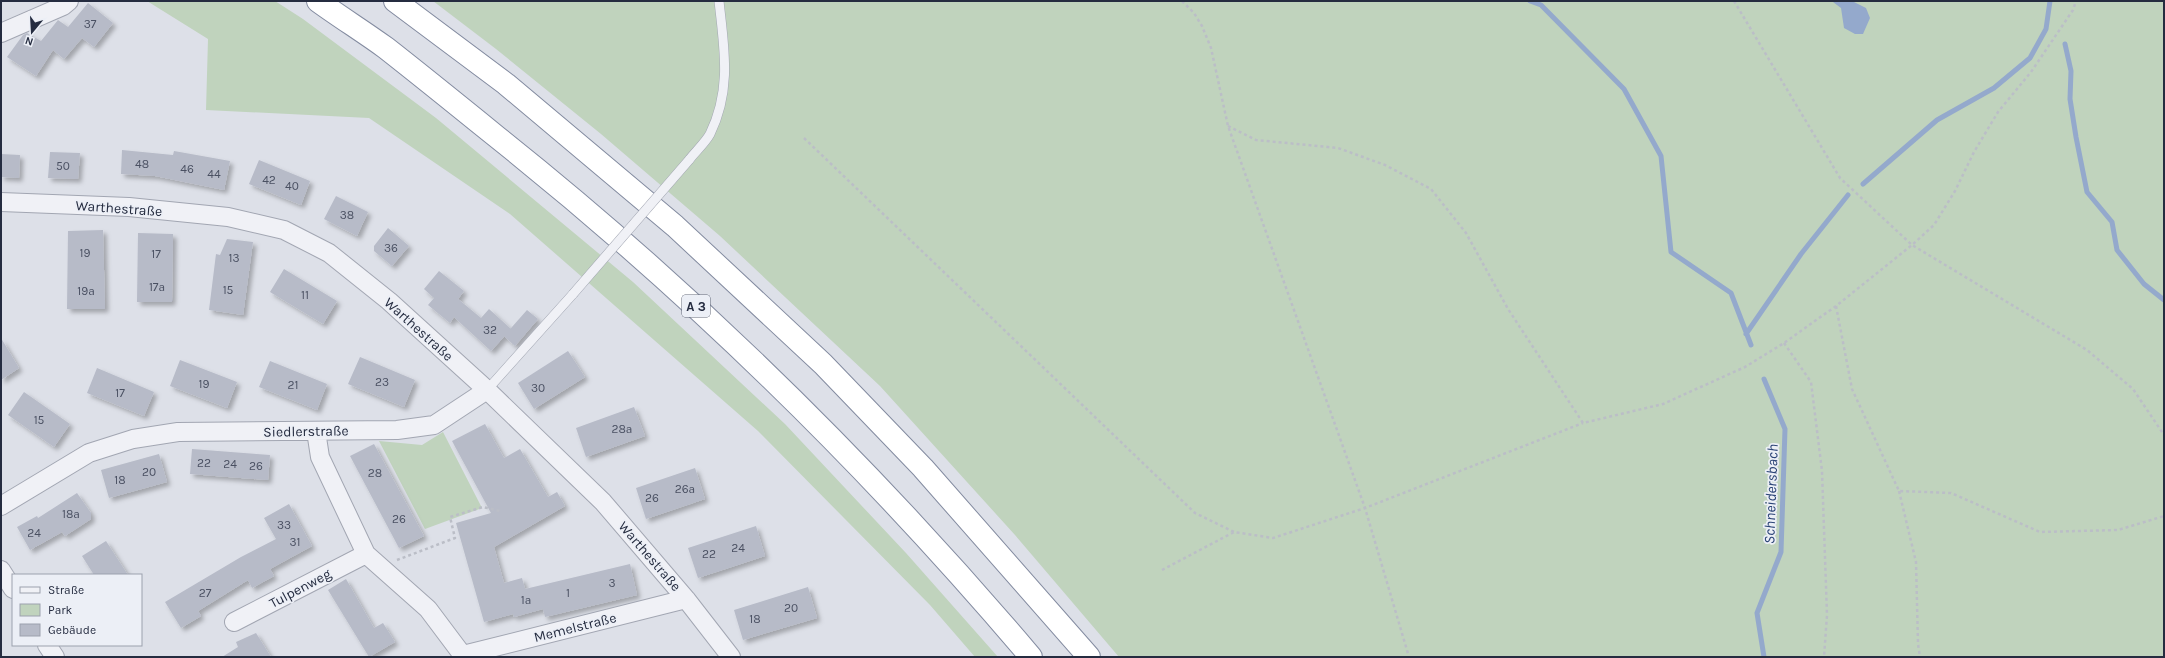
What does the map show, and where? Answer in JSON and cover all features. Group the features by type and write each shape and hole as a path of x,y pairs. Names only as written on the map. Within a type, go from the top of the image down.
{"highway":[{"name":"A 3","path":"318,1 384,47 557,185 710,319 840,445 970,584 1031,657"},
{"path":"395,1 506,84 675,226 823,364 923,468 1089,657"}],"street":[{"path":"1,33 64,6 69,1"},
{"name":"Warthestraße","path":"1,202 129,207 221,216 284,230 335,258 389,301 487,390 603,502 686,599 731,657"},
{"name":"Siedlerstraße","path":"1,506 89,453 133,440 178,432 397,430 434,425 487,390"},
{"path":"316,431 320,457 366,554 428,609 463,656"},
{"name":"Tulpenweg","path":"234,622 366,554"},
{"path":"1,570 12,587"},
{"name":"Memelstraße","path":"463,656 686,599"},
{"path":"48,646 55,657"}],"lane":[{"name":"Siedlerstraße","path":"487,390 573,294 709,135 721,107 726,69 719,1"}],"path":[{"path":"1182,1 1194,12 1202,26 1211,48 1228,126 1365,508 1409,657"},
{"path":"1734,1 1840,178 1912,245 2087,350 2133,389 2164,435"},
{"path":"804,138 1195,513 1234,532 1273,538 1365,508 1583,423 1663,404 1745,367 1784,343 1836,306 1912,245 1934,225 1955,191 1974,152 1998,112 2031,72 2073,10 2076,1"},
{"path":"1228,126 1256,140 1338,148 1385,165 1431,189 1466,233 1508,309 1583,423"},
{"path":"1836,306 1852,389 1899,491 1916,562 1918,644 1920,657"},
{"path":"1784,343 1811,382 1822,471 1827,615 1824,657"},
{"path":"1899,491 1951,493 2040,532 2118,530 2164,516"},
{"path":"378,566 455,538 450,517 483,507 500,511"},
{"path":"1162,570 1234,532"}],"green space":[{"path":"147,1 275,1 303,19 436,118 633,282 785,424 906,553 998,657 975,657 930,605 758,431 510,214 369,118 206,110 208,39"},
{"path":"433,1 2164,1 2164,657 1119,657 1015,535 880,386 720,236 601,134 496,49"},
{"path":"443,432 482,508 425,529 379,441 422,445"}],"water":[{"path":"1852,1 1866,8 1870,18 1863,34 1855,34 1844,28 1841,8 1833,2"}],"building":[{"path":"88,3 113,23 94,47 82,38 64,59 53,50 36,76 7,57 23,35 27,33 41,41 58,20 68,27"},
{"path":"122,150 173,155 174,151 230,161 224,190 155,176 121,174"},
{"path":"50,152 80,153 78,179 48,178"},
{"path":"1,154 20,155 19,178 1,177"},
{"path":"259,160 310,181 301,205 249,184"},
{"path":"336,196 368,212 357,236 324,219"},
{"path":"388,228 409,246 392,266 374,251 374,246"},
{"path":"103,230 105,309 67,309 68,231"},
{"path":"138,233 173,234 172,302 137,302"},
{"path":"227,239 253,242 243,315 209,310 216,254 220,255"},
{"path":"284,269 337,301 323,324 270,292"},
{"path":"439,271 464,291 458,299 481,318 489,309 511,329 491,351 454,317 450,323 428,305 434,298 424,289"},
{"path":"527,310 538,319 515,346 504,336"},
{"path":"1,338 19,368 1,380"},
{"path":"568,351 585,377 534,409 518,383"},
{"path":"360,357 415,380 404,407 348,384"},
{"path":"180,360 237,382 227,408 170,386"},
{"path":"270,361 327,384 317,410 259,387"},
{"path":"97,368 154,392 144,416 87,393"},
{"path":"24,392 70,424 54,447 8,415"},
{"path":"634,407 645,436 586,457 576,428"},
{"path":"485,424 504,458 520,449 548,497 557,492 565,506 494,547 504,583 522,578 525,589 630,564 637,595 545,617 543,609 514,617 513,614 484,622 456,523 491,513 452,441"},
{"path":"374,444 424,536 399,548 350,456"},
{"path":"192,449 270,455 268,480 190,474"},
{"path":"159,454 167,482 109,498 101,470"},
{"path":"695,468 705,499 646,519 636,488"},
{"path":"77,493 91,513 91,519 65,536 62,532 30,550 17,527 37,516 38,518"},
{"path":"289,504 312,546 270,569 274,576 252,588 248,580 198,611 201,616 181,628 165,602 241,557 276,539 264,518"},
{"path":"756,526 765,556 698,578 688,548"},
{"path":"106,541 127,574 93,574 82,556"},
{"path":"346,579 374,628 383,623 395,642 369,657 328,590"},
{"path":"808,587 817,618 743,640 734,610"},
{"path":"256,633 271,657 222,657 238,647 236,642"}],"waterway":[{"name":"Schneidersbach","path":"1530,1 1541,5 1624,89 1661,156 1671,252 1731,293 1751,345"},
{"path":"1863,184 1937,120 1994,88 2030,58 2046,29 2050,1"},
{"path":"2065,44 2071,71 2070,99 2087,192 2112,222 2117,250 2144,284 2164,300"},
{"path":"1746,334 1801,254 1848,195"},
{"name":"Schneidersbach","path":"1764,379 1785,429 1781,552 1757,613 1764,657"}]}
